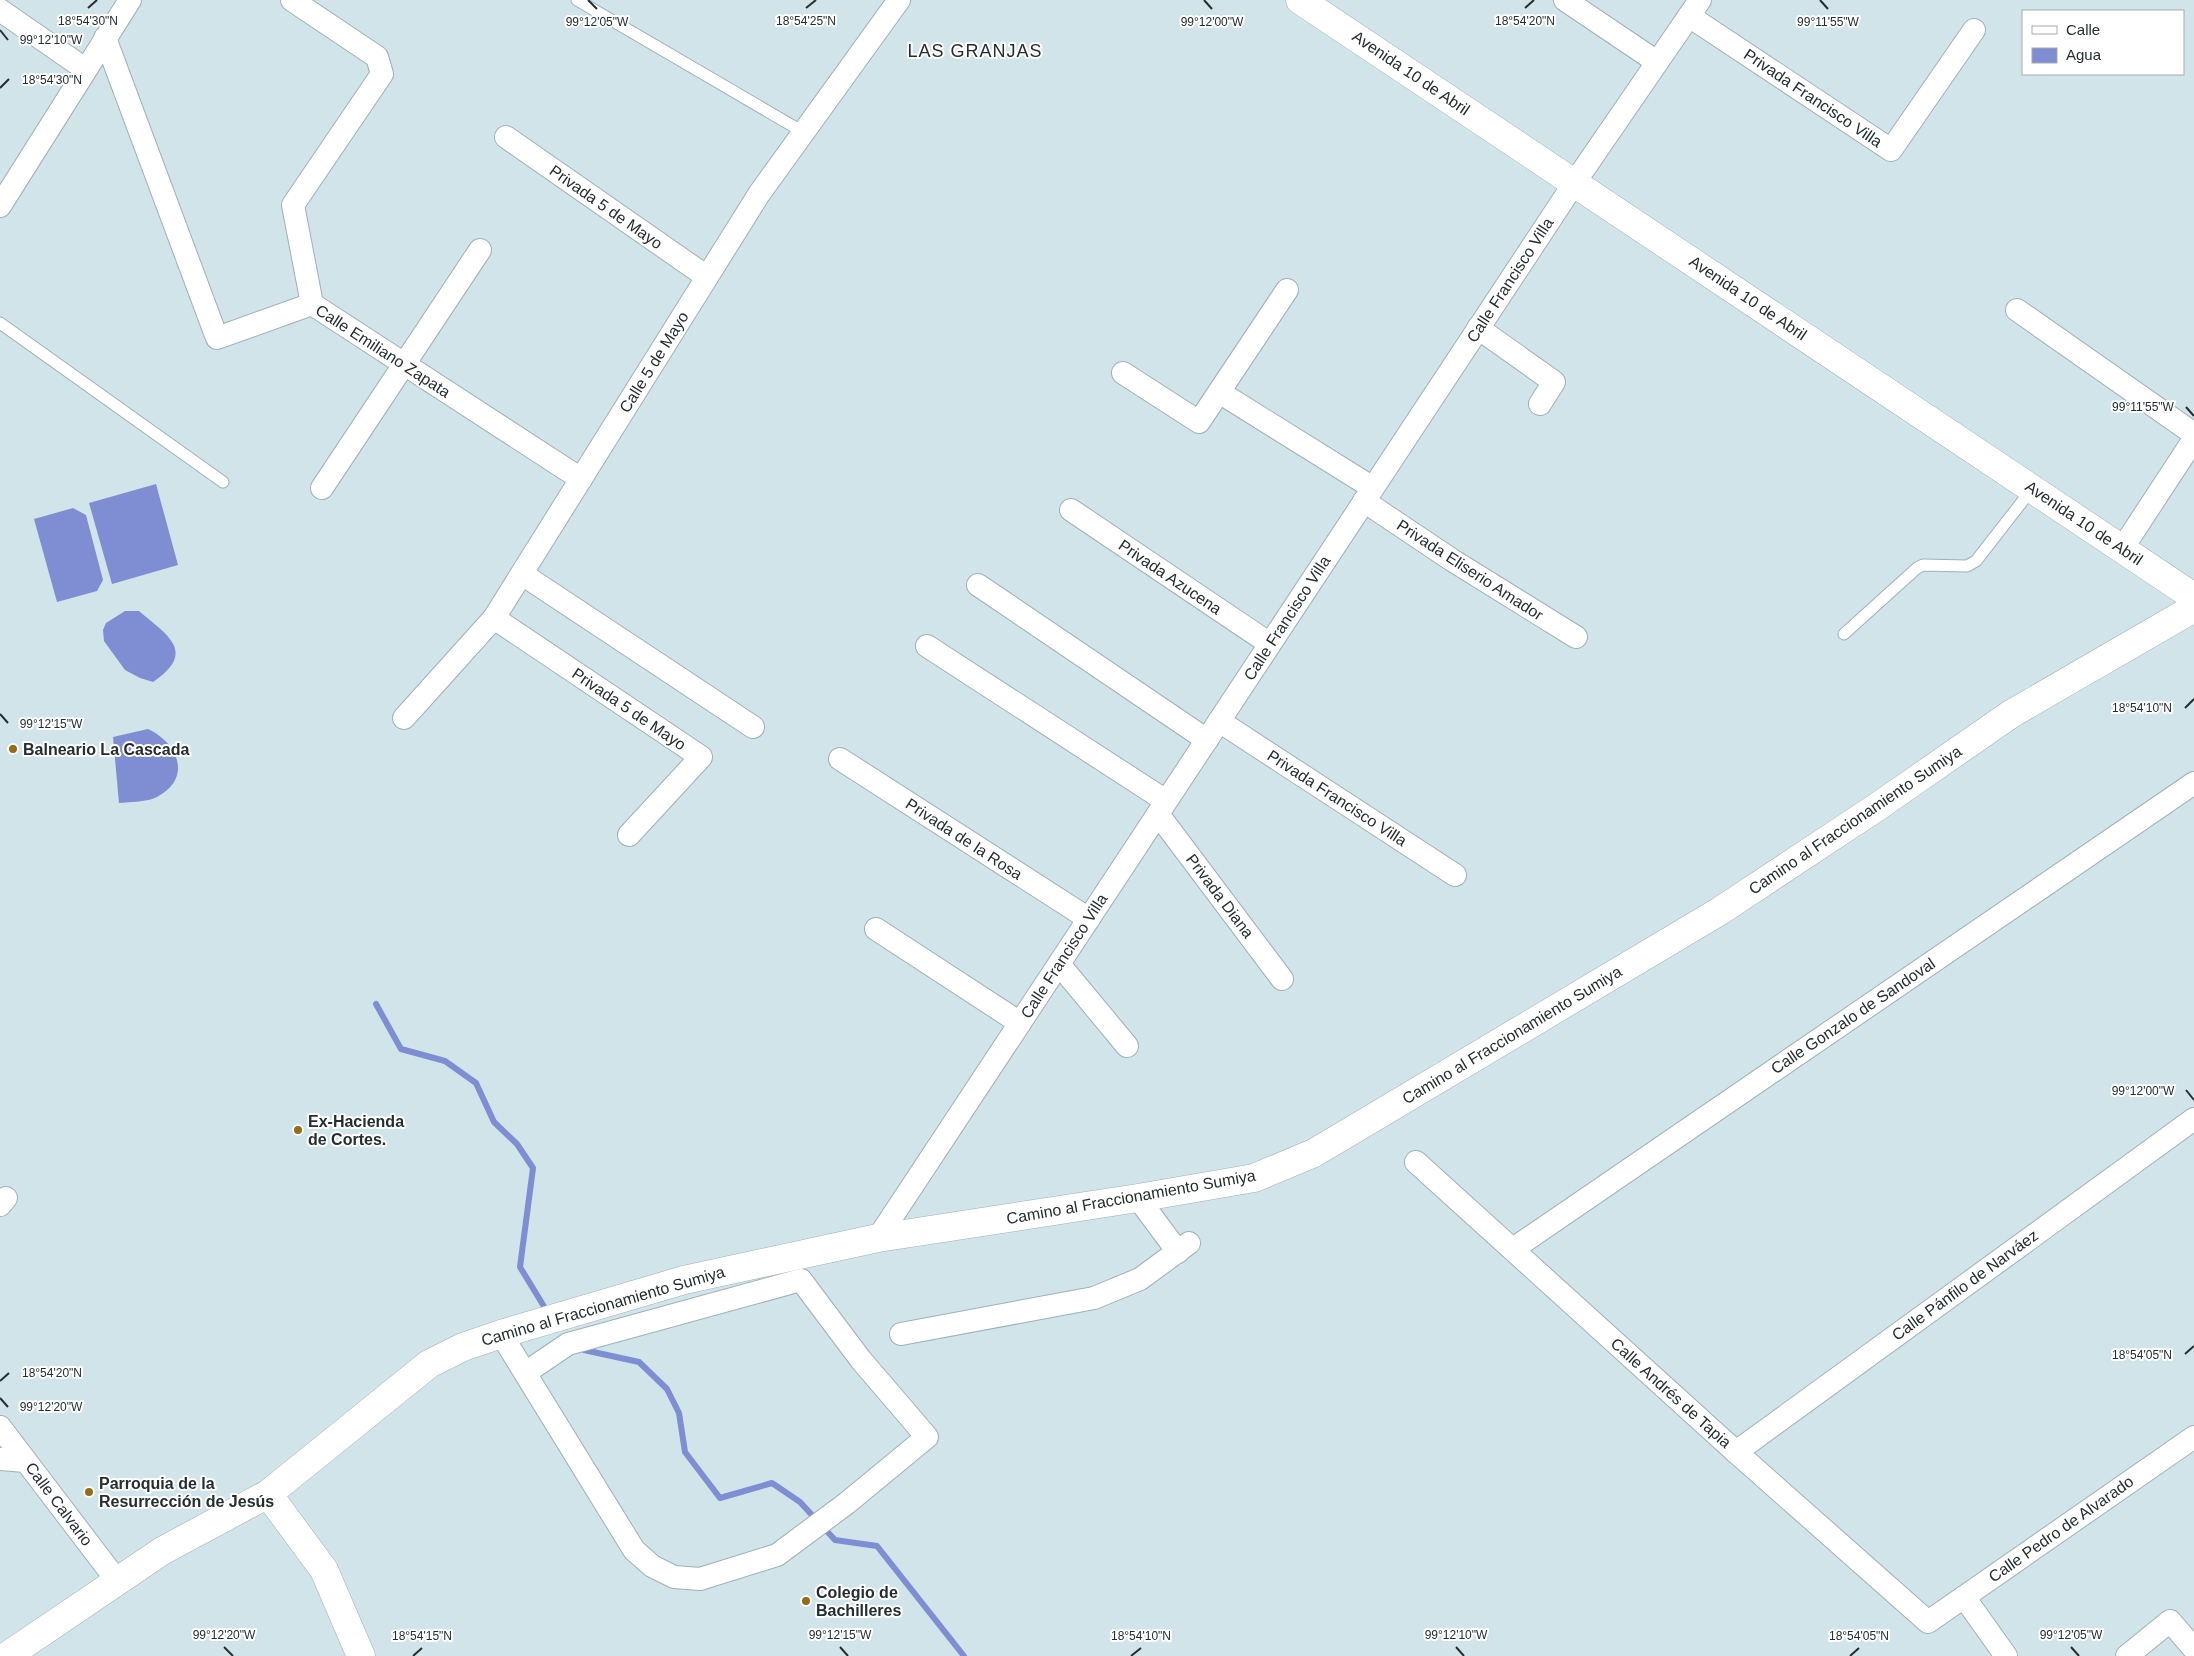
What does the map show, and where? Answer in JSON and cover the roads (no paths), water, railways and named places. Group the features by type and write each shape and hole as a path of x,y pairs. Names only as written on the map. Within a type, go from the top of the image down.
{"street":[{"path":"0,206 130,0"},
{"path":"292,0 377,57 382,74 293,205 312,304"},
{"name":"Calle 5 de Mayo","path":"404,718 494,618 759,194 899,0"},
{"name":"Avenida 10 de Abril","path":"1300,0 2194,597"},
{"path":"1564,0 1657,62"},
{"name":"Calle Francisco Villa","path":"878,1238 1478,328 1694,8"},
{"name":"Privada Francisco Villa","path":"1694,8 1891,150 1974,30"},
{"path":"0,10 85,69"},
{"name":"Calle Emiliano Zapata","path":"105,38 217,338 312,304 581,479"},
{"name":"Privada 5 de Mayo","path":"506,137 707,277"},
{"path":"322,488 480,250"},
{"path":"1123,373 1199,422 1287,290"},
{"path":"2018,310 2194,434"},
{"path":"1478,328 1554,382 1540,404"},
{"name":"Privada Eliserio Amador","path":"1219,392 1368,495 1452,560 1576,637"},
{"path":"2122,549 2194,439"},
{"name":"Privada Azucena","path":"1071,510 1270,644"},
{"path":"522,574 753,727"},
{"name":"Privada Francisco Villa","path":"978,585 1213,730 1455,875"},
{"name":"Camino al Fraccionamiento Sumiya","path":"8,1656 162,1551 268,1494 429,1364 463,1347 684,1280 878,1238 1254,1178 1314,1153 1720,912 1877,807 2011,714 2194,608"},
{"name":"Privada 5 de Mayo","path":"494,618 701,757 629,835"},
{"name":"Privada Diana","path":"927,646 1162,808 1282,979"},
{"name":"Privada de la Rosa","path":"840,759 1089,919"},
{"name":"Calle Gonzalo de Sandoval","path":"1513,1249 2194,783"},
{"path":"876,929 1020,1023"},
{"path":"1059,964 1127,1046"},
{"name":"Calle Pánfilo de Narváez","path":"1736,1452 2194,1118"},
{"name":"Calle Andrés de Tapia","path":"1416,1162 1736,1452 1928,1622"},
{"path":"901,1334 1094,1298 1140,1279 1184,1248 1138,1198"},
{"path":"501,1334 634,1550 652,1566 674,1577 700,1579 778,1555 847,1503 927,1437 861,1360 801,1280 568,1344 526,1373"},
{"name":"Calle Calvario","path":"0,1427 118,1582"},
{"name":"Calle Pedro de Alvarado","path":"1928,1622 2194,1437"},
{"path":"0,1459 25,1461"},
{"path":"268,1494 324,1570 361,1656"},
{"path":"1964,1597 2006,1656"},
{"path":"2127,1656 2170,1621 2194,1649"}],"lane":[{"path":"578,0 804,132"},
{"path":"0,322 223,482"},
{"path":"1844,634 1917,568 1923,565 1967,566 1976,561 2033,489"}],"water":[{"path":"156,484 178,565 112,584 89,503"},
{"path":"73,508 86,515 103,580 97,591 57,602 34,519"},
{"path":"125,611 139,611 168,636 173,644 176,653 174,662 153,682 125,670 104,641 103,630 106,623"},
{"path":"148,729 158,735 174,752 178,771 175,780 168,789 153,799 119,803 113,737"}],"waterway":[{"path":"376,1004 401,1049 445,1061 476,1083 494,1122 517,1144 533,1168 520,1267 548,1313"},
{"path":"581,1347 584,1350 639,1362 667,1389 679,1413 685,1452 720,1498 772,1483 800,1502 835,1540 877,1546 964,1656"}],"place":[{"name":"Balneario La Cascada","path":"13,749"},
{"name":"Ex-Hacienda de Cortes.","path":"298,1130"},
{"name":"Parroquia de la Resurrección de Jesús","path":"89,1492"},
{"name":"Colegio de Bachilleres","path":"806,1601"}],"district":[{"name":"LAS GRANJAS","path":"975,51"}]}
